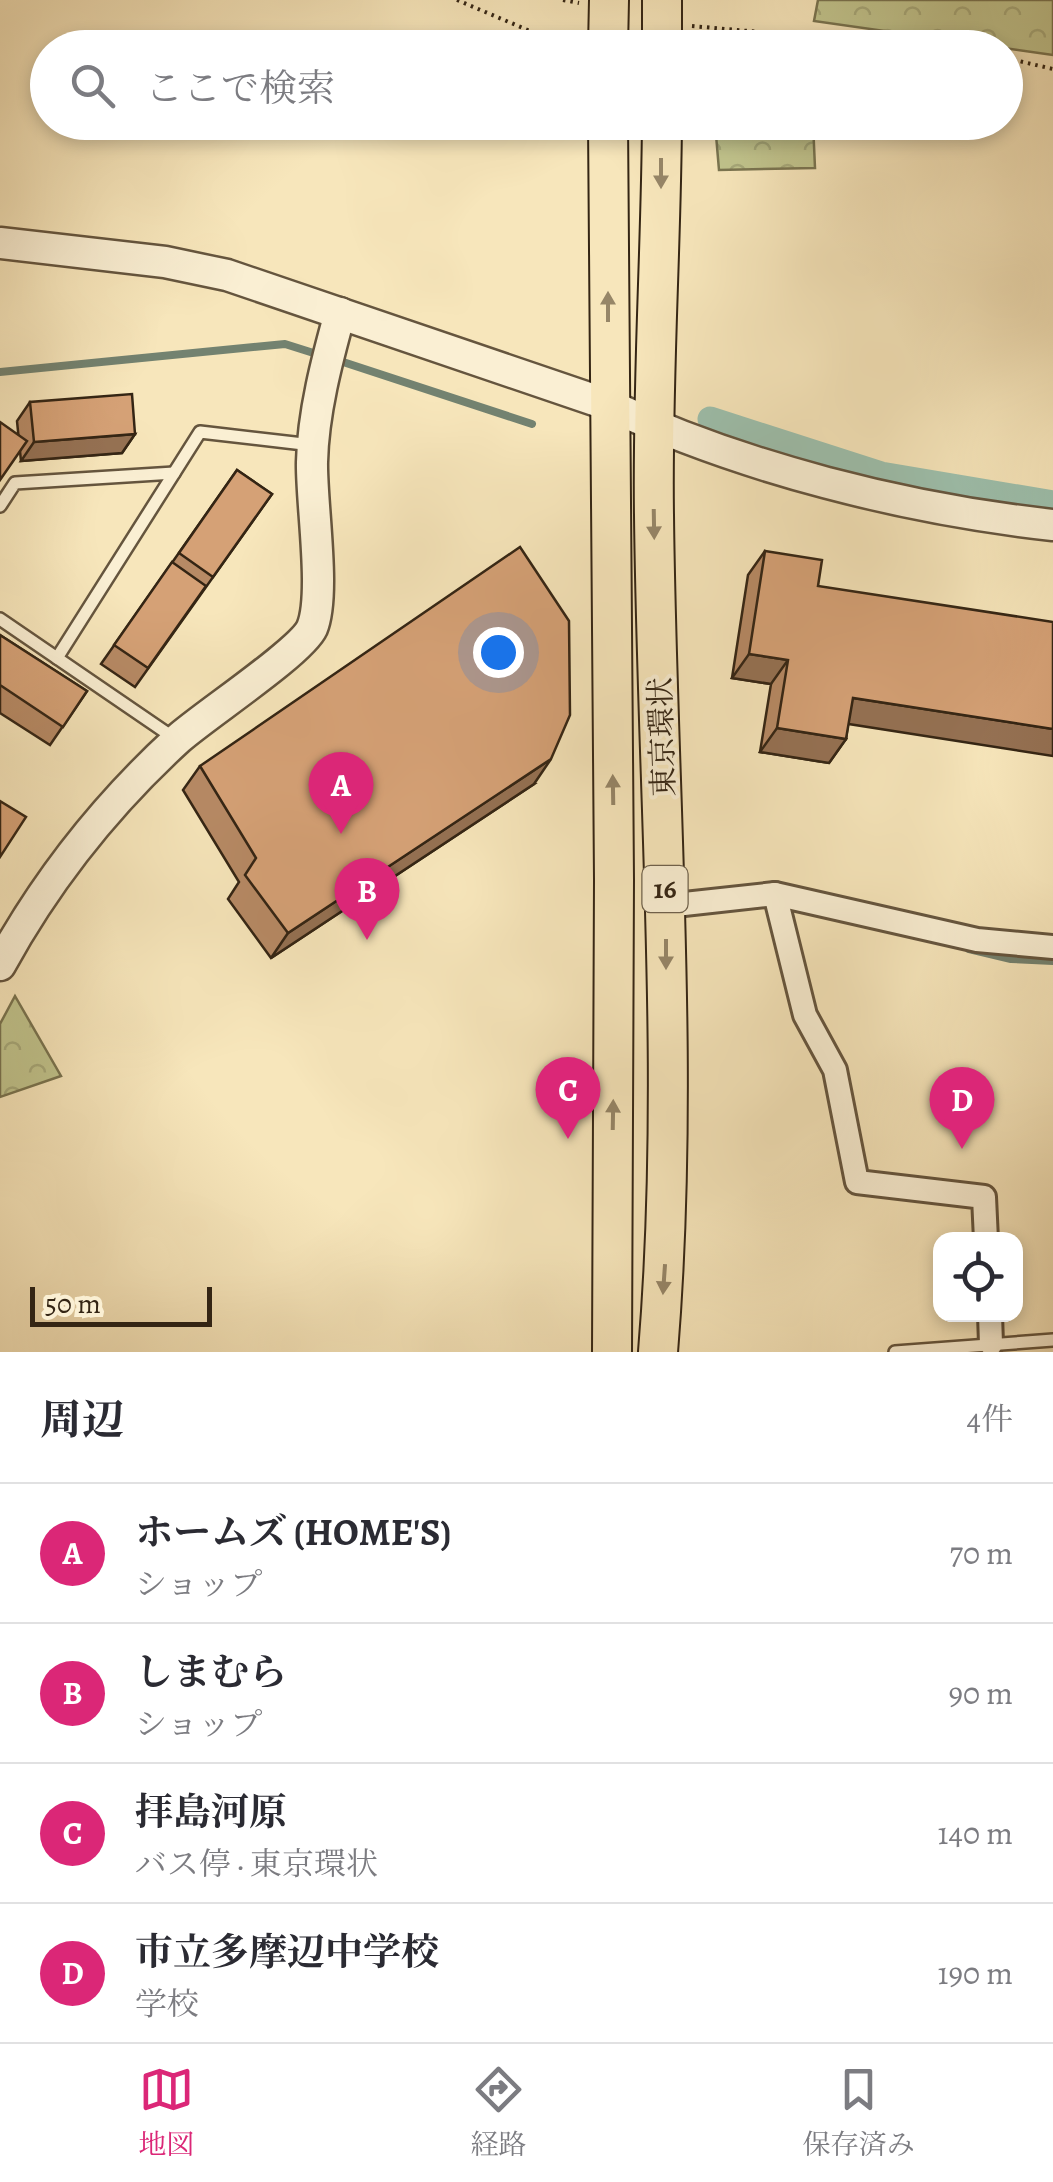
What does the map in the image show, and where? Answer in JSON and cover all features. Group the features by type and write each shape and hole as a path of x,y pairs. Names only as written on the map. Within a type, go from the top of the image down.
{"highway":[{"path":"608,30 609,0"},
{"name":"東京環状","path":"608,140 614,862 612,1352"},
{"name":"東京環状","path":"658,1352 666,1246 666,906 654,513 662,140"}],"street":[{"path":"0,243 181,264 336,327 609,404 656,427 790,471 978,517 1053,525"},
{"path":"0,965 44,893 90,832 177,740 295,649 312,628 316,602 312,445 336,327"},
{"path":"776,894 805,1015 835,1070 858,1182 984,1196 986,1232"},
{"path":"666,906 776,894 977,940 1053,946"},
{"path":"990,1322 992,1348"}],"lane":[{"path":"57,658 200,432 312,445"},
{"path":"0,506 16,483 174,473"},
{"path":"0,619 177,740"},
{"path":"895,1352 992,1348 1053,1340"}],"path":[{"path":"457,0 528,30"},
{"path":"662,24 728,30"},
{"path":"1023,62 1053,69"}],"green space":[{"path":"818,0 1053,0 1053,55 1023,51 1023,30 877,30 814,21"},
{"path":"716,140 814,140 815,168 719,170"},
{"path":"15,996 61,1076 0,1097 0,1024"}],"building":[{"path":"132,394 135,434 34,442 30,402"},
{"path":"0,422 27,441 0,480"},
{"path":"237,470 272,494 213,577 179,553"},
{"path":"520,547 569,621 570,715 551,759 288,933 245,875 256,858 200,766"},
{"path":"765,551 822,560 818,586 1053,622 1053,729 853,698 846,739 777,728 788,660 749,654"},
{"path":"172,562 206,586 148,668 114,645"},
{"path":"0,635 87,691 63,727 0,685"},
{"path":"0,801 26,817 0,857"}],"waterway":[{"path":"0,372 285,344 323,356"},
{"path":"337,360 532,424"},
{"path":"710,419 881,474 1053,503"},
{"path":"969,949 1011,959 1053,961"}],"place":[{"name":"ホームズ (HOME'S)","path":"341,834"},
{"name":"しまむら","path":"367,940"},
{"name":"拝島河原","path":"568,1139"},
{"name":"市立多摩辺中学校","path":"962,1149"}]}
